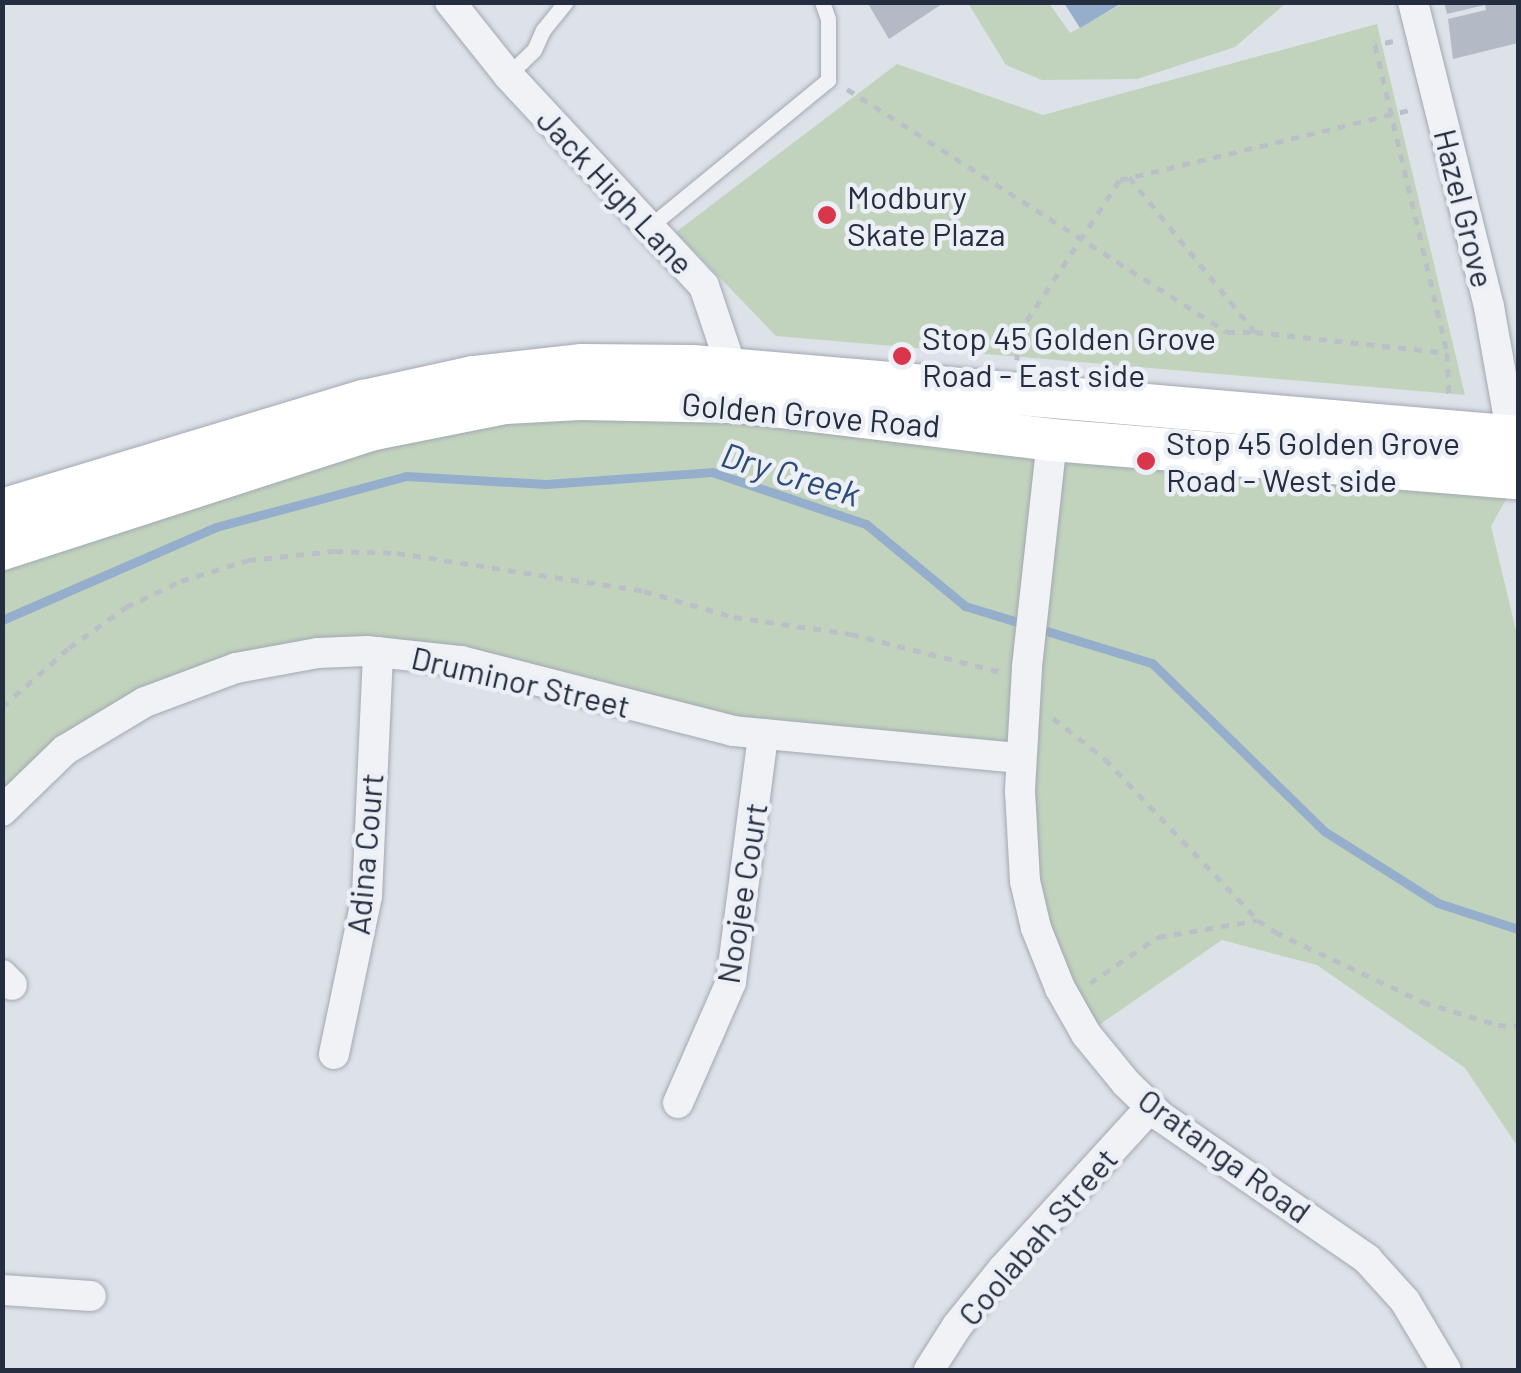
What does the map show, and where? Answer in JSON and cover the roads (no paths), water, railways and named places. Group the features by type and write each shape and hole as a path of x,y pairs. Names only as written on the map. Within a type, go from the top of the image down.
{"main road":[{"name":"Golden Grove Road","path":"2,510 367,415 472,393 580,399 737,385 1015,392 1450,430 1517,457"},
{"name":"Golden Grove Road","path":"737,385 1052,440 1517,457"},
{"path":"1052,440 1057,396"},
{"name":"Golden Grove Road","path":"2,549 367,415"}],"street":[{"name":"Jack High Lane","path":"450,2 508,75 704,286 737,385"},
{"name":"Hazel Grove","path":"1414,2 1489,307 1517,457"},
{"name":"Oratanga Road","path":"1052,440 1021,758 1025,880 1036,928 1067,999 1096,1046 1151,1106 1367,1259 1406,1301 1446,1370"},
{"name":"Druminor Street","path":"2,811 65,750 145,702 189,682 278,658 378,652 461,661 714,726 1021,758"},
{"name":"Adina Court","path":"334,1054 367,896 378,652"},
{"name":"Noojee Court","path":"678,1103 731,982 763,734"},
{"name":"Coolabah Street","path":"929,1370 1003,1268 1151,1106"},
{"path":"2,1290 91,1296"}],"lane":[{"path":"508,75 534,50 542,30 566,2"},
{"path":"649,227 828,80 828,18 822,2"}],"water":[{"path":"1064,3 1122,3 1080,28"}],"waterway":[{"name":"Dry Creek","path":"2,620 216,527 406,476 546,484 712,472 866,524 965,606 1152,663 1324,831 1438,903 1518,929"}],"place":[{"name":"Modbury Skate Plaza","path":"827,215"},
{"name":"Stop 45 Golden Grove Road - East side","path":"902,356"},
{"name":"Stop 45 Golden Grove Road - West side","path":"1146,461"}]}
